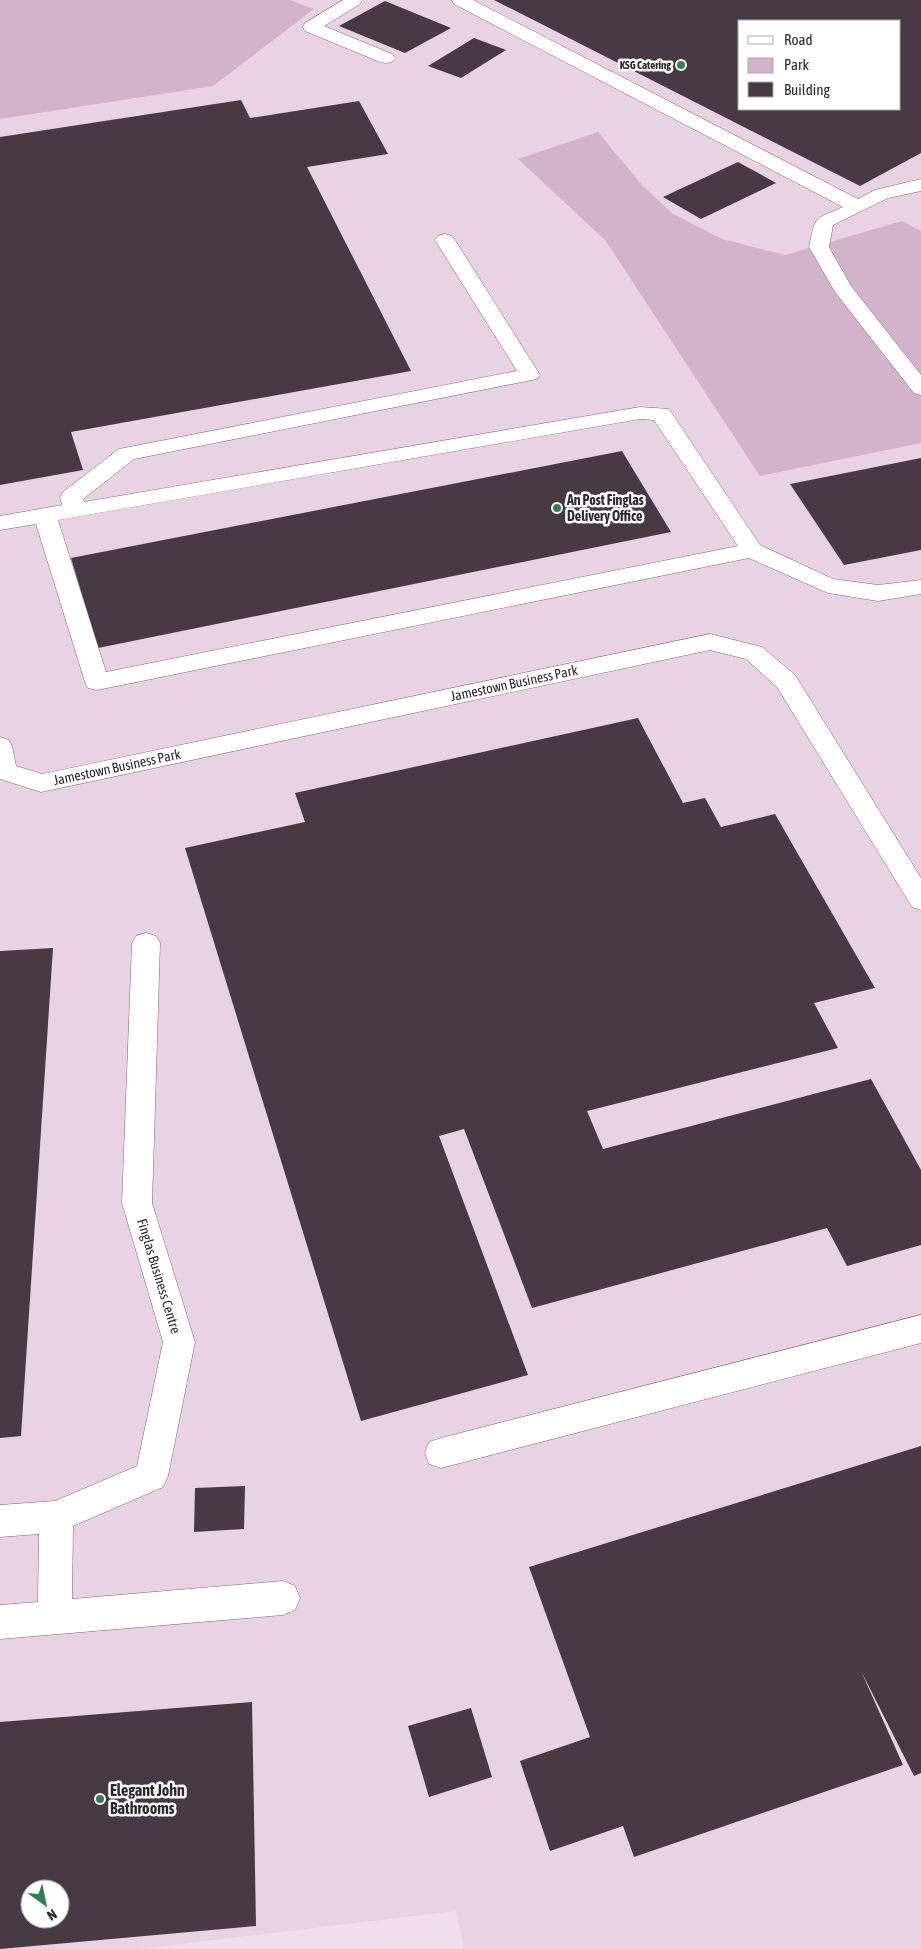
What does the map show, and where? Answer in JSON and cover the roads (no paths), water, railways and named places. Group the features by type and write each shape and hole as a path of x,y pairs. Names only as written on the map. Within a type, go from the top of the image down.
{"street":[{"path":"354,0 311,27 386,58"},
{"path":"460,0 858,207"},
{"path":"921,185 882,194 824,222 819,247 842,288 921,389"},
{"path":"75,510 71,496 127,454 530,375 445,240"},
{"path":"0,523 640,412 661,414 752,550 828,586 878,593 921,587"},
{"path":"45,515 97,682 752,550"},
{"name":"Jamestown Business Park","path":"0,746 3,773 42,783 710,642 754,653 786,681 921,900"},
{"name":"Finglas Business Centre","path":"0,1521 56,1517 151,1476 179,1342 137,1203 146,944"},
{"path":"441,1453 921,1329"},
{"path":"55,1618 56,1517"},
{"path":"0,1622 283,1598"}],"place":[{"name":"KSG Catering","path":"681,65"},
{"name":"An Post Finglas Delivery Office","path":"557,508"},
{"name":"Elegant John Bathrooms","path":"100,1799"}]}
